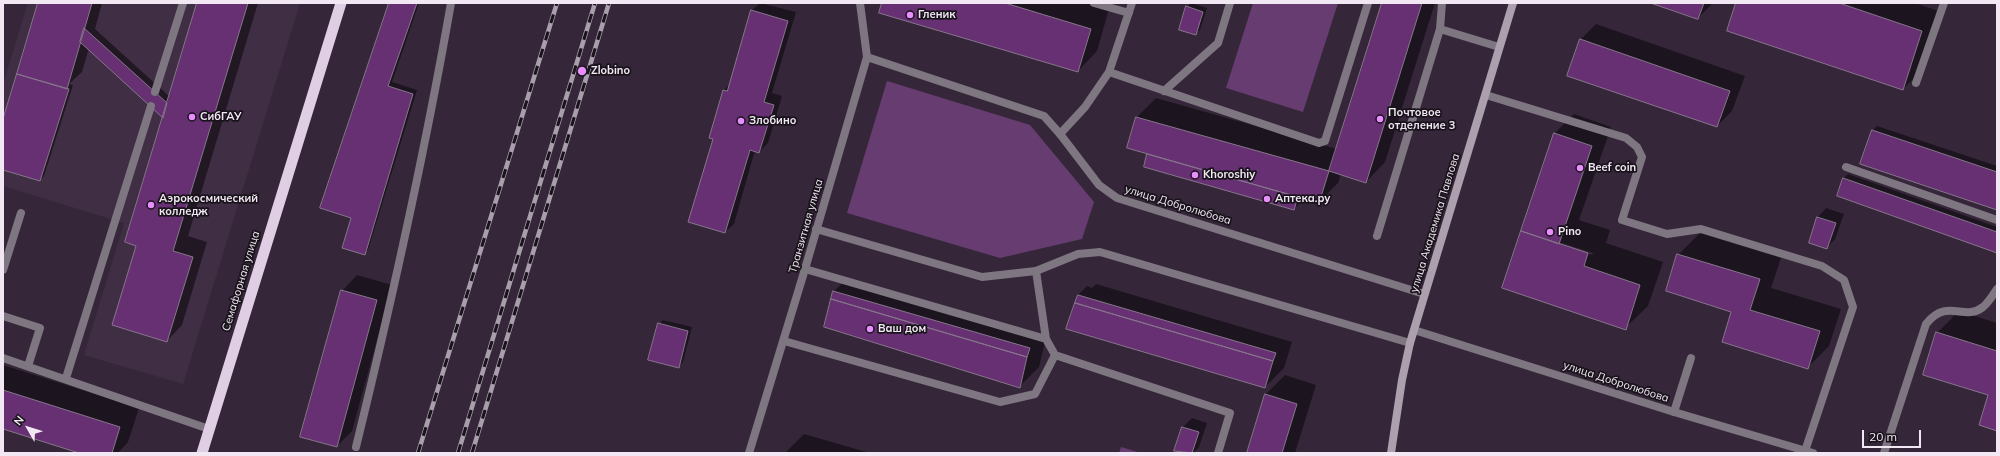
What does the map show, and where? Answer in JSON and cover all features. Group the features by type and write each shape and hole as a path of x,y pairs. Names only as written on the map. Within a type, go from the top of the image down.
{"highway":[{"name":"Семафорная улица","path":"202,453 341,3"}],"main road":[{"name":"улица Академика Павлова","path":"1391,453 1402,380 1410,343 1513,3"}],"street":[{"path":"156,92 183,3"},
{"path":"356,447 390,308 439,68 450,3"},
{"name":"Транзитная улица","path":"749,453 784,341 867,57 860,3"},
{"path":"1094,3 1128,13"},
{"path":"1060,134 1085,107 1109,72 1132,3"},
{"path":"1164,91 1218,43 1230,3"},
{"path":"1109,72 1319,143 1325,141 1368,3"},
{"path":"1377,236 1440,29 1442,3"},
{"path":"1916,83 1944,3"},
{"path":"1440,29 1499,47"},
{"name":"улица Добролюбова","path":"867,57 1044,116 1060,134 1099,185 1117,198 1424,294"},
{"path":"1486,95 1626,138 1637,147 1642,157 1622,220 1667,234 1701,229 1822,266 1844,280 1853,307 1808,452"},
{"path":"66,378 151,106"},
{"path":"1846,167 1997,220"},
{"path":"3,270 21,213"},
{"path":"816,229 982,277 1036,271 1078,254 1100,252 1410,343"},
{"path":"805,269 1046,339"},
{"path":"1036,271 1046,339 1055,355 1230,413 1218,453"},
{"path":"1884,453 1926,324 1932,317 1948,310 1964,312 1976,311 1983,307 1997,289"},
{"path":"3,316 40,328 28,366"},
{"name":"улица Добролюбова","path":"1414,330 1674,412 1808,452"},
{"path":"784,341 1000,402 1035,394 1055,355"},
{"path":"3,358 66,378 209,429"},
{"path":"1674,412 1692,358"}],"shaded area":[{"name":"Аэрокосмический колледж","path":"28,3 300,3 183,384 84,355 124,223 3,186 3,84"},
{"path":"1253,3 1338,3 1303,112 1226,88"},
{"path":"887,81 1030,125 1094,202 1082,239 1000,258 847,213"},
{"path":"1121,447 1141,453 1119,453"}],"building":[{"path":"38,3 92,3 67,89 17,74"},
{"path":"197,3 248,3 173,251 193,257 167,342 112,325 136,246 125,242"},
{"path":"389,3 417,3 388,86 413,94 365,255 342,248 351,218 320,208"},
{"path":"882,3 1005,3 1091,29 1078,72 879,13"},
{"path":"1382,3 1422,3 1366,183 1329,171"},
{"path":"1651,3 1704,3 1698,19"},
{"path":"1736,3 1839,3 1922,31 1903,90 1727,31"},
{"path":"1186,6 1203,12 1196,35 1179,30"},
{"name":"Злобино","path":"751,10 788,21 764,102 774,105 759,153 750,150 725,233 688,222 713,139 709,138 723,90 727,91"},
{"path":"84,28 167,103 163,118 80,42"},
{"path":"1580,39 1730,91 1717,127 1567,76"},
{"path":"17,74 69,89 40,181 3,170 3,119"},
{"path":"1136,117 1329,171 1319,203 1127,148"},
{"path":"1872,130 1997,172 1997,210 1860,164"},
{"path":"1554,133 1592,146 1559,244 1521,231"},
{"path":"1147,154 1298,197 1294,210 1144,167"},
{"path":"1843,178 1997,232 1997,253 1837,196"},
{"path":"1817,217 1836,223 1827,249 1809,243"},
{"path":"1521,231 1588,253 1584,266 1640,285 1626,330 1502,288"},
{"path":"1677,254 1760,279 1750,310 1820,331 1808,369 1722,342 1731,312 1666,291"},
{"path":"341,290 377,300 337,447 300,437"},
{"path":"833,291 1030,348 1027,357 831,299"},
{"path":"1078,295 1276,353 1273,361 1075,303"},
{"path":"831,299 1027,357 1020,388 824,327"},
{"path":"1075,303 1273,361 1265,388 1066,329"},
{"path":"658,323 688,331 679,368 648,360"},
{"path":"1936,332 1997,351 1997,431 1979,425 1988,395 1923,375"},
{"path":"3,390 120,427 112,453 79,453 3,429"},
{"path":"1265,394 1297,404 1282,453 1247,453"},
{"path":"1182,427 1199,432 1192,453 1174,451"}],"railway":[{"path":"418,453 557,3"},
{"path":"458,453 595,3"},
{"path":"472,453 609,3"}],"place":[{"name":"Гленик","path":"910,15"},
{"name":"Zlobino","path":"582,71"},
{"name":"СибГАУ","path":"192,117"},
{"name":"Почтовое отделение 3","path":"1380,119"},
{"name":"Злобино","path":"741,121"},
{"name":"Beef coin","path":"1580,168"},
{"name":"Khoroshiy","path":"1195,175"},
{"name":"Аптека.ру","path":"1267,199"},
{"name":"Аэрокосмический колледж","path":"151,205"},
{"name":"Pino","path":"1550,232"},
{"name":"Ваш дом","path":"870,329"}]}
